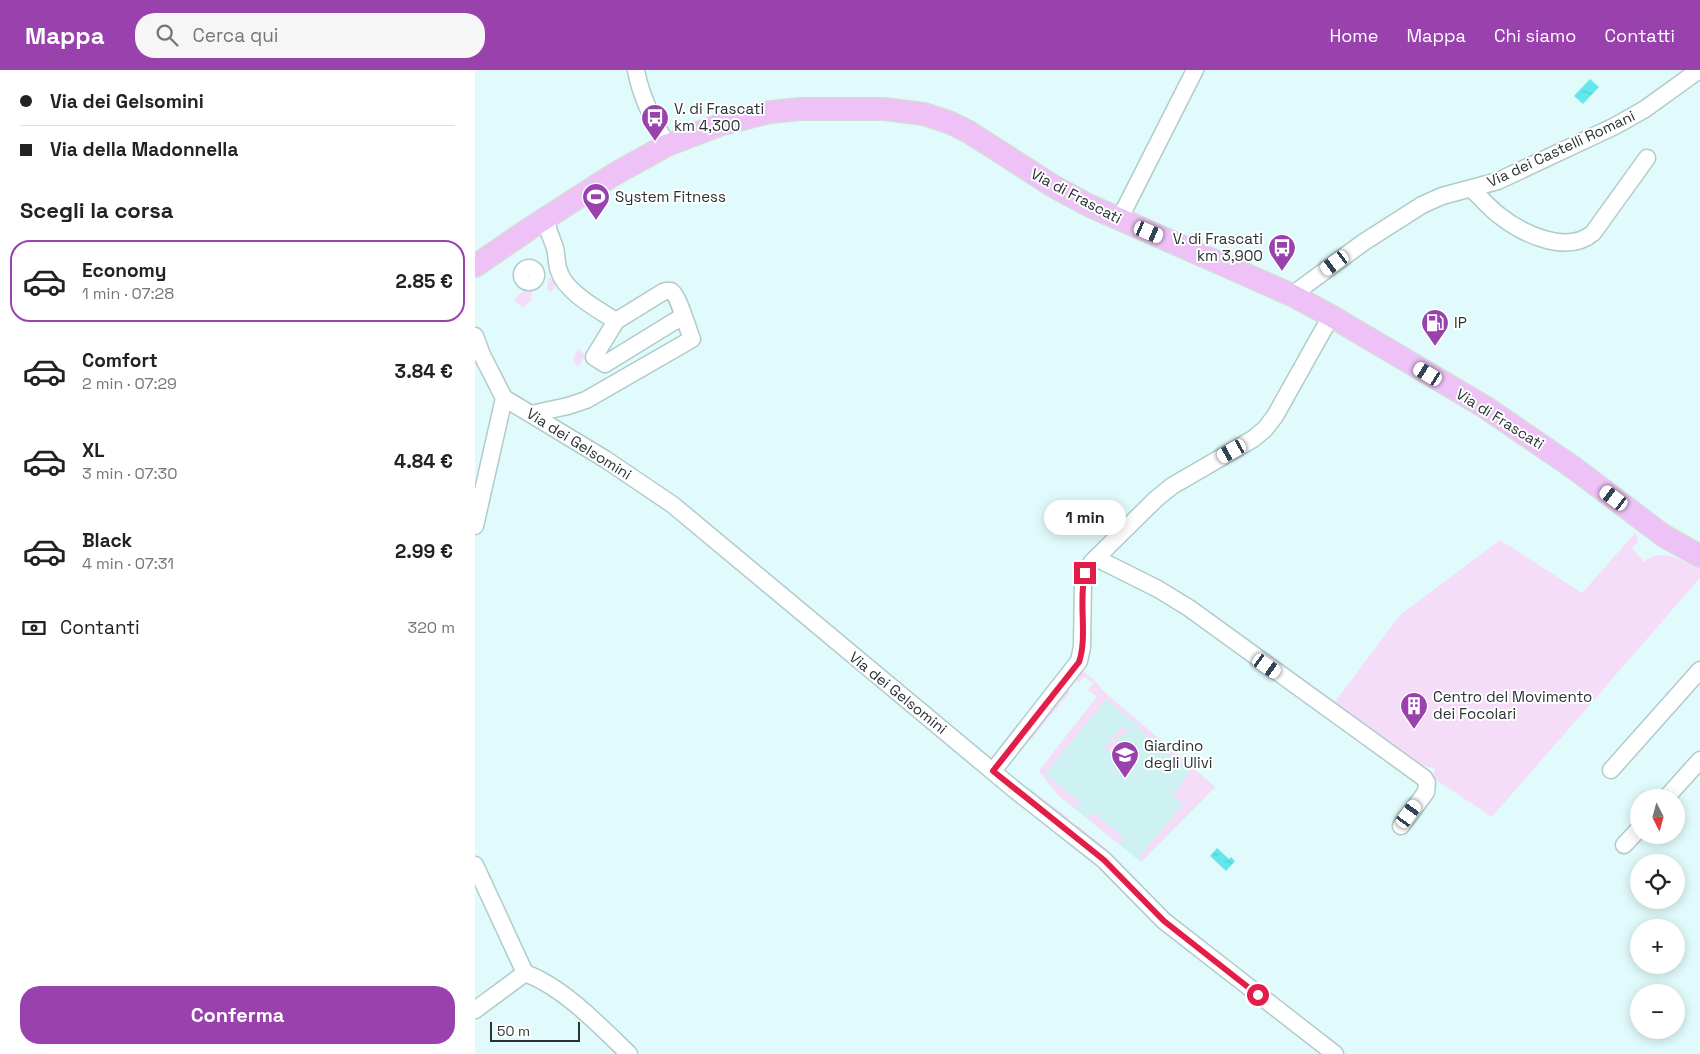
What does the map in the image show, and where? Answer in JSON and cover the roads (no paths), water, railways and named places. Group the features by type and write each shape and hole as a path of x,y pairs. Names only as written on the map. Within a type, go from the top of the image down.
{"main road":[{"name":"Via di Frascati","path":"478,259 613,175 667,145 722,124 783,110 890,109 936,118 962,128 1053,186 1119,220 1291,295 1331,316 1530,436 1664,536 1700,556"}],"street":[{"path":"636,70 639,86 648,109 667,145"},
{"path":"1119,220 1195,70"},
{"name":"Via dei Castelli Romani","path":"1291,295 1364,242 1413,210 1442,196 1498,181 1625,120 1645,109 1699,70"},
{"path":"1472,188 1498,215 1526,233 1553,240 1574,242 1587,238 1597,229 1647,158"},
{"path":"558,210 547,226 555,247 559,271 565,282 577,294 616,322"},
{"path":"532,274 559,271"},
{"path":"531,414 569,406 586,400 692,339 675,295 668,290 616,322 594,357 605,364 683,316"},
{"path":"993,771 1079,662 1082,647 1082,591 1085,573 1096,558 1156,498 1172,486 1253,439 1265,429 1275,416 1331,316"},
{"path":"475,336 482,355 504,398 475,526"},
{"name":"Via dei Gelsomini","path":"504,398 605,459 673,505 830,637 1104,860 1164,921 1314,1048 1335,1054"},
{"path":"1096,558 1189,608 1424,778 1427,783 1426,792 1401,826"},
{"path":"1611,770 1700,670"},
{"path":"1674,789 1700,760"},
{"path":"1624,845 1630,839"},
{"path":"475,865 525,973 543,980 563,994 629,1054"},
{"path":"475,1010 525,973"}],"water":[{"path":"1590,79 1599,87 1583,104 1574,96"},
{"path":"1217,848 1229,859 1231,857 1235,861 1226,871 1210,856"}],"place":[{"name":"V. di Frascati km 4,300","path":"655,142"},
{"name":"System Fitness","path":"596,221"},
{"name":"V. di Frascati km 3,900","path":"1282,272"},
{"name":"IP","path":"1435,347"},
{"name":"Centro del Movimento dei Focolari","path":"1414,730"},
{"name":"Giardino degli Ulivi","path":"1125,779"}]}
